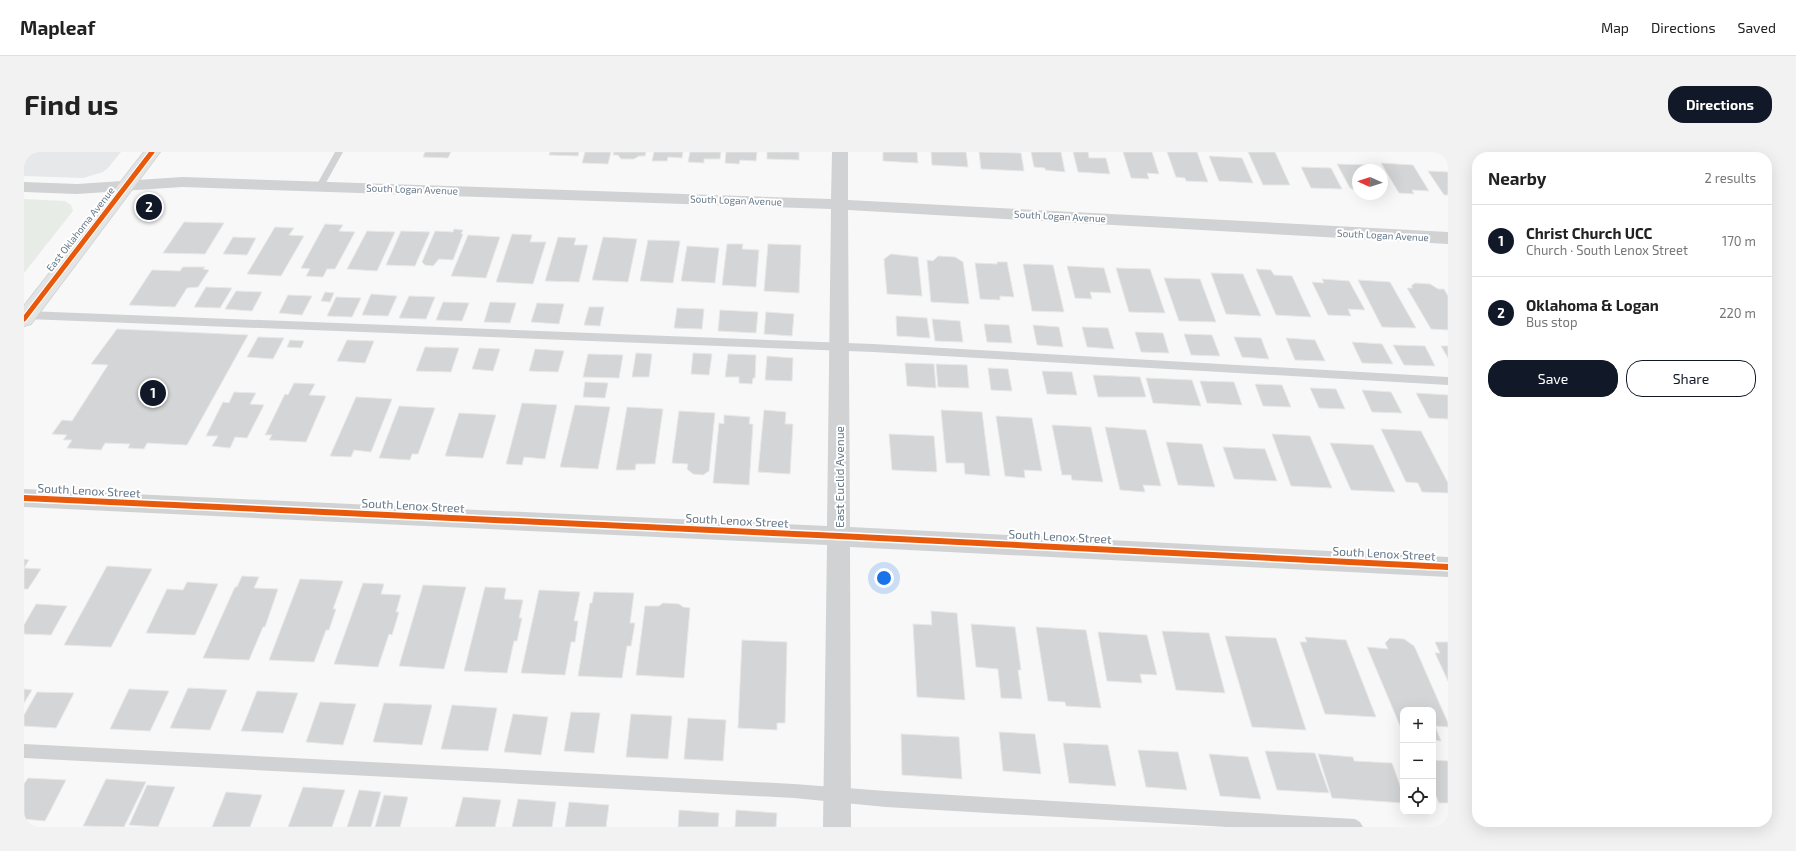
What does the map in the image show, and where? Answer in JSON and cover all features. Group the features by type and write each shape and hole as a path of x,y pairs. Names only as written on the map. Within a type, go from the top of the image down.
{"main road":[{"name":"East Oklahoma Avenue","path":"25,317 152,152"}],"street":[{"name":"East Euclid Avenue","path":"837,827 840,152"},
{"name":"South Logan Avenue","path":"24,187 77,189 125,187 176,182 840,204 1448,238"},
{"name":"South Lenox Street","path":"24,498 838,536 1448,568"}],"lane":[{"path":"320,186 339,152"},
{"path":"25,317 840,347 1448,380"},
{"path":"24,751 794,791 1355,827"}],"shaded area":[{"path":"24,152 121,152 103,172 83,178 24,176"},
{"path":"24,199 65,201 71,205 73,211 24,273"}],"building":[{"path":"425,152 451,152 448,158 423,157"},
{"path":"550,152 579,152 578,156 549,155"},
{"path":"585,152 611,152 608,164 582,163"},
{"path":"614,152 646,152 645,156 639,156 634,159 621,159 618,155 613,155"},
{"path":"654,152 683,152 682,158 668,157 667,161 652,161"},
{"path":"690,152 721,152 720,159 704,159 704,163 688,162"},
{"path":"726,152 757,152 756,161 740,160 739,164 725,163"},
{"path":"767,152 799,152 799,160 767,159"},
{"path":"883,152 917,152 918,163 883,161"},
{"path":"931,152 966,152 968,167 932,165"},
{"path":"979,152 1021,153 1024,171 981,169"},
{"path":"1031,152 1061,152 1065,172 1045,170 1045,168 1034,167"},
{"path":"1073,152 1088,152 1089,158 1106,158 1110,174 1078,172"},
{"path":"1123,152 1152,152 1159,174 1147,173 1149,179 1131,178"},
{"path":"1167,152 1197,152 1208,182 1186,181 1185,178 1176,177"},
{"path":"1248,152 1275,152 1290,185 1263,185"},
{"path":"1209,156 1242,158 1253,183 1219,181"},
{"path":"1381,163 1413,165 1429,191 1412,190 1414,194 1399,193 1388,175 1388,164"},
{"path":"1337,164 1352,164 1352,189 1350,188"},
{"path":"1301,167 1331,168 1342,189 1311,188"},
{"path":"1428,171 1448,172 1448,195 1444,195"},
{"path":"184,222 224,223 205,254 163,253"},
{"path":"325,224 343,225 339,231 355,232 335,269 327,269 323,277 306,276 310,269 301,268"},
{"path":"275,227 294,228 289,235 304,236 281,276 247,274"},
{"path":"454,229 463,230 461,234 463,234 453,260 439,259 433,266 425,265 422,262 435,231 453,232"},
{"path":"367,231 395,232 377,271 347,269"},
{"path":"401,231 430,232 415,266 386,265"},
{"path":"512,234 532,235 530,242 546,242 533,284 496,282"},
{"path":"468,235 500,237 486,278 451,276"},
{"path":"233,237 256,238 247,255 223,254"},
{"path":"558,237 576,238 574,245 588,245 579,282 545,281"},
{"path":"603,237 637,239 628,282 592,280"},
{"path":"648,240 680,241 673,283 640,281"},
{"path":"727,244 743,244 742,249 759,250 756,287 722,285"},
{"path":"768,244 801,245 799,293 764,291"},
{"path":"687,246 719,248 715,283 681,281"},
{"path":"891,254 918,257 922,296 887,294 884,259"},
{"path":"938,256 955,257 963,262 969,304 931,302 927,260 933,261"},
{"path":"997,262 1007,262 1014,297 1000,296 1000,300 980,299 975,263 997,264"},
{"path":"1023,264 1053,265 1064,312 1032,311"},
{"path":"1067,266 1104,268 1111,293 1090,292 1092,299 1075,298"},
{"path":"183,267 205,267 203,269 209,270 198,287 187,288 175,307 129,305 152,270 180,271"},
{"path":"1116,268 1150,269 1165,313 1129,312"},
{"path":"1256,269 1271,270 1274,275 1292,276 1311,317 1276,315"},
{"path":"1211,273 1243,274 1261,316 1226,314"},
{"path":"1164,278 1200,279 1216,322 1179,321"},
{"path":"1322,279 1349,281 1365,310 1348,309 1351,316 1328,315 1312,282 1324,283"},
{"path":"1358,280 1390,282 1416,328 1382,327"},
{"path":"1415,283 1430,284 1438,289 1444,289 1448,296 1448,330 1431,329 1407,288 1413,288 1411,286"},
{"path":"206,287 232,288 220,308 194,307"},
{"path":"236,291 262,292 252,311 225,309"},
{"path":"325,292 334,293 330,302 321,301"},
{"path":"371,294 397,296 388,316 362,315"},
{"path":"288,295 312,296 302,315 279,313"},
{"path":"409,296 435,297 426,319 399,318"},
{"path":"336,297 361,298 352,317 327,316"},
{"path":"443,302 469,303 462,321 436,320"},
{"path":"490,302 516,303 510,323 484,322"},
{"path":"537,303 564,304 559,324 531,322"},
{"path":"589,307 604,307 600,326 584,325"},
{"path":"677,308 704,309 702,329 674,328"},
{"path":"720,310 758,312 756,333 718,331"},
{"path":"766,312 794,314 792,336 764,334"},
{"path":"896,316 927,318 930,338 897,336"},
{"path":"932,319 960,321 963,342 935,341"},
{"path":"984,324 1009,325 1012,343 987,342"},
{"path":"1033,325 1059,327 1063,347 1037,345"},
{"path":"1082,327 1108,328 1114,349 1087,347"},
{"path":"117,329 248,335 187,445 147,443 144,449 128,448 130,444 105,443 101,450 67,448 72,440 63,440 67,435 52,434 62,420 72,421 108,365 91,364"},
{"path":"1135,332 1163,333 1169,353 1141,352"},
{"path":"1184,334 1212,335 1220,356 1191,355"},
{"path":"258,337 284,338 273,359 247,357"},
{"path":"1234,337 1261,338 1269,359 1242,357"},
{"path":"1286,338 1315,340 1325,361 1295,360"},
{"path":"290,340 304,341 301,348 287,347"},
{"path":"347,340 374,341 365,363 337,361"},
{"path":"1352,342 1382,344 1393,364 1362,363"},
{"path":"1393,345 1425,346 1435,366 1404,365"},
{"path":"1441,346 1448,346 1448,358"},
{"path":"425,347 459,348 451,372 416,371"},
{"path":"479,348 500,349 493,371 472,369"},
{"path":"535,349 564,351 558,372 529,371"},
{"path":"636,353 652,354 649,377 632,377"},
{"path":"693,353 712,354 709,375 691,374"},
{"path":"588,354 623,355 619,378 583,377"},
{"path":"728,354 756,355 755,378 753,378 752,384 739,383 739,377 725,377"},
{"path":"767,356 793,358 792,381 765,380"},
{"path":"905,363 934,364 936,388 907,386"},
{"path":"936,364 967,365 969,388 938,387"},
{"path":"988,368 1008,369 1012,391 991,390"},
{"path":"1042,371 1072,372 1077,395 1047,394"},
{"path":"1093,375 1140,377 1146,397 1098,397"},
{"path":"1146,378 1192,380 1201,406 1153,403"},
{"path":"1200,381 1234,382 1242,405 1207,403"},
{"path":"585,382 608,383 605,398 583,397"},
{"path":"294,383 315,384 309,395 326,396 306,442 269,440 272,435 265,435 285,394 288,395"},
{"path":"1255,384 1282,385 1291,407 1263,406"},
{"path":"1310,388 1336,389 1345,409 1319,408"},
{"path":"1362,390 1391,392 1402,413 1372,412"},
{"path":"234,392 256,393 250,404 264,405 247,438 235,437 230,448 212,446 218,436 206,436 223,402 229,403"},
{"path":"1416,393 1448,395 1448,419 1429,418"},
{"path":"356,397 392,399 371,452 354,450 351,457 330,456"},
{"path":"522,403 557,405 545,459 524,457 522,465 506,464"},
{"path":"575,405 610,407 598,469 560,467"},
{"path":"399,406 435,408 418,454 412,454 410,460 379,458"},
{"path":"627,407 663,409 655,464 636,464 635,470 616,470"},
{"path":"764,410 786,412 785,424 793,424 790,474 758,472"},
{"path":"941,410 982,412 990,476 965,474 964,463 946,463"},
{"path":"679,411 715,413 709,471 703,475 693,474 687,469 688,464 672,463"},
{"path":"459,413 496,415 483,458 445,456"},
{"path":"724,415 750,417 749,424 753,424 749,485 713,483 719,423 724,424"},
{"path":"996,416 1032,418 1042,471 1024,470 1025,478 1005,476"},
{"path":"1052,425 1091,427 1103,482 1072,480 1071,475 1062,475"},
{"path":"1105,427 1146,430 1161,486 1143,485 1145,492 1120,490"},
{"path":"1381,429 1421,431 1448,483 1448,493 1422,492 1418,483 1406,482"},
{"path":"889,434 934,436 937,472 892,470"},
{"path":"1272,434 1310,436 1332,488 1291,486"},
{"path":"1166,442 1202,444 1215,487 1178,485"},
{"path":"1330,443 1373,445 1395,492 1351,490"},
{"path":"1223,447 1265,449 1277,481 1234,479"},
{"path":"24,559 29,560 24,568"},
{"path":"107,566 152,569 111,647 64,645"},
{"path":"24,568 41,569 28,589 24,589"},
{"path":"242,576 259,577 254,588 278,589 265,627 263,627 249,660 203,658 235,587 237,587"},
{"path":"300,579 343,581 333,609 336,609 329,630 326,630 314,662 269,660"},
{"path":"187,582 218,584 195,635 146,633 167,589 183,590"},
{"path":"363,583 384,584 381,594 401,595 396,612 399,612 392,635 389,634 378,667 334,664"},
{"path":"423,585 466,587 444,669 399,666"},
{"path":"485,587 506,588 504,599 523,600 519,618 522,618 517,641 514,641 507,673 464,671"},
{"path":"539,590 580,592 574,621 578,621 575,642 571,642 565,675 521,673"},
{"path":"594,592 634,593 630,623 635,623 631,646 627,646 622,678 578,676 590,603 592,603"},
{"path":"663,603 679,604 683,607 690,608 684,678 636,675 645,606 659,606"},
{"path":"36,604 67,606 51,635 24,634 24,625"},
{"path":"931,611 957,613 965,700 917,697 913,624 932,625"},
{"path":"971,624 1015,627 1021,670 1018,670 1022,699 1001,698 998,669 976,667"},
{"path":"1036,627 1086,630 1101,708 1066,706 1065,702 1048,701"},
{"path":"1162,631 1209,633 1225,693 1176,690"},
{"path":"1098,632 1147,635 1157,675 1140,674 1142,683 1107,681"},
{"path":"1225,636 1276,638 1306,730 1252,727"},
{"path":"1305,637 1346,640 1376,717 1325,714 1300,642 1307,642"},
{"path":"1390,638 1404,639 1414,646 1448,723 1448,727 1436,726 1436,707 1400,707 1400,726 1367,647 1388,649 1385,643"},
{"path":"742,640 787,642 785,723 777,723 777,730 738,728"},
{"path":"1435,642 1448,642 1448,681 1435,653 1440,653"},
{"path":"188,688 227,690 210,730 170,728"},
{"path":"24,689 32,690 24,703"},
{"path":"129,689 169,691 150,731 110,729"},
{"path":"257,691 298,693 283,733 241,731"},
{"path":"37,692 74,693 56,728 24,726 24,715"},
{"path":"320,702 356,704 343,745 306,742"},
{"path":"384,703 432,705 422,745 373,742"},
{"path":"452,705 497,708 488,751 441,749"},
{"path":"571,712 600,713 594,753 564,751"},
{"path":"513,714 548,717 541,755 504,752"},
{"path":"631,714 672,716 668,759 626,757"},
{"path":"688,718 726,720 723,761 684,759"},
{"path":"1436,728 1441,741 1436,740"},
{"path":"999,732 1035,734 1041,774 1003,771"},
{"path":"901,734 959,737 962,779 902,775"},
{"path":"1063,743 1108,745 1116,786 1069,783"},
{"path":"1138,750 1178,752 1187,790 1146,787"},
{"path":"1265,751 1315,753 1329,793 1277,790"},
{"path":"1209,754 1248,757 1261,799 1220,796"},
{"path":"1318,754 1353,757 1354,761 1392,763 1400,786 1400,803 1332,798"},
{"path":"1436,760 1448,761 1448,803 1439,803 1436,796"},
{"path":"28,778 66,780 45,821 24,819 24,784"},
{"path":"106,779 146,782 124,827 83,826"},
{"path":"147,785 175,787 158,827 129,825"},
{"path":"303,787 345,790 332,827 288,827"},
{"path":"359,790 381,792 371,827 347,827"},
{"path":"226,792 262,795 250,827 212,827"},
{"path":"384,795 408,797 400,827 375,827"},
{"path":"463,797 501,800 495,827 455,827"},
{"path":"518,799 556,802 552,827 512,827"},
{"path":"569,802 609,805 606,827 565,827"},
{"path":"679,810 719,813 718,827 678,827"},
{"path":"736,810 777,813 776,827 735,827"}],"cycle path":[{"path":"24,319 152,152"},
{"path":"24,498 839,536 1448,567"}],"place":[{"name":"Oklahoma & Logan","path":"149,207"},
{"name":"Christ Church UCC","path":"153,393"}]}
